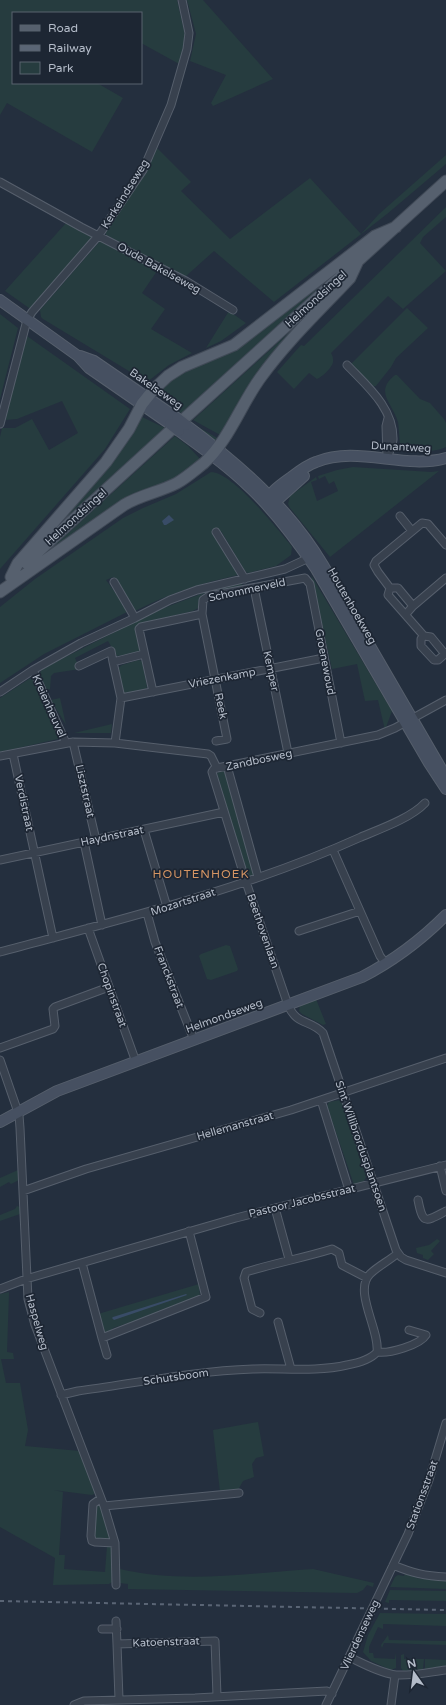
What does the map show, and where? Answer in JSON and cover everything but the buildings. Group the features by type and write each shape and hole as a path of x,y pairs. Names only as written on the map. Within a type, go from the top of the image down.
{"main road":[{"name":"Helmondsingel","path":"0,586 446,181"},
{"path":"11,577 18,563 106,462 129,429 145,400 168,376 182,367 234,345 375,236 396,228"},
{"path":"0,592 124,505 136,498 177,483 191,473 215,451 249,393 261,376 278,354 350,278 356,263"}],"street":[{"name":"Kerkeindseweg","path":"0,424 28,320 32,312 99,235 143,170 171,105 187,49 189,33 182,0"},
{"name":"Oude Bakelseweg","path":"0,182 186,281 233,310"},
{"name":"Bakelseweg","path":"0,300 78,356 94,361 215,451"},
{"path":"347,365 377,396 388,418 385,444 387,458"},
{"name":"Houtenhoekweg","path":"215,451 270,501 299,543 313,556 409,720 446,789"},
{"name":"Dunantweg","path":"270,501 288,479 315,462 341,455 422,462 446,458"},
{"path":"400,516 412,531"},
{"path":"390,588 374,565 376,561 422,523 425,522 428,524 446,545"},
{"name":"Schommerveld","path":"216,532 245,579"},
{"name":"Schommerveld","path":"0,692 33,670 81,643 170,600 197,590 285,569 313,556"},
{"name":"Schommerveld","path":"144,654 140,639 139,629 141,627 202,614 202,603 205,598 302,578 309,582"},
{"path":"406,614 413,606 446,578"},
{"path":"114,582 135,618"},
{"name":"Groenewoud","path":"309,582 341,743"},
{"name":"Kemper","path":"254,588 288,753"},
{"path":"390,588 398,588 413,606"},
{"path":"390,588 388,595 402,612 406,614 424,636 430,637 445,653 436,661 421,646 420,642 424,636"},
{"name":"Reek","path":"202,614 228,739 216,741"},
{"path":"79,666 111,651 121,698 114,743"},
{"path":"113,662 144,654 153,692"},
{"name":"Vriezenkamp","path":"121,698 324,658"},
{"name":"Kreienheuvel","path":"33,670 66,743"},
{"name":"Zandbosweg","path":"0,756 73,742 114,743 208,754 211,756 217,768 378,735 388,732 446,700"},
{"name":"Houtenhoekweg","path":"409,720 446,777"},
{"name":"Lisztstraat","path":"73,742 96,840"},
{"name":"Verdistraat","path":"14,754 53,938"},
{"name":"Beethovenlaan","path":"226,766 258,877"},
{"name":"Beethovenlaan","path":"217,768 214,769 212,774 246,882 288,1005"},
{"name":"Mozartstraat","path":"0,952 147,913 246,882 333,850 400,819 420,808 425,803"},
{"name":"Haydnstraat","path":"0,860 224,812"},
{"path":"144,830 167,907"},
{"path":"84,842 102,925"},
{"path":"333,850 380,956 386,964"},
{"path":"299,932 360,911"},
{"name":"Franckstraat","path":"147,913 155,942 194,1040"},
{"name":"Helmondseweg","path":"0,1122 57,1091 362,977 386,964 419,940 446,915"},
{"name":"Chopinstraat","path":"88,928 136,1062"},
{"path":"0,1048 53,1029 55,1026 53,1011 55,1007 109,987"},
{"name":"Sint Willibrordusplantsoen","path":"288,1005 292,1014 301,1021 317,1026 323,1033 342,1093 398,1253"},
{"name":"Hellemanstraat","path":"23,1191 86,1169 292,1110 446,1058"},
{"name":"Haspelweg","path":"0,1060 17,1112 21,1132 28,1299 35,1325 100,1499 104,1506 115,1543 116,1585"},
{"name":"Sint Willibrordusplantsoen","path":"321,1100 349,1190"},
{"name":"Pastoor Jacobsstraat","path":"0,1289 26,1279 189,1231 443,1166 446,1190"},
{"path":"418,1200 421,1217 425,1220 430,1220 446,1211"},
{"path":"275,1208 289,1260"},
{"path":"102,1338 206,1297 189,1231"},
{"path":"260,1313 252,1309 244,1278 246,1272 332,1249 339,1253 342,1265 367,1278"},
{"path":"377,1352 378,1341 365,1299 364,1289 367,1278 370,1274 398,1253 406,1260 446,1273"},
{"path":"82,1263 107,1354"},
{"path":"278,1322 292,1369"},
{"name":"Schutsboom","path":"61,1395 78,1391 210,1372 347,1366 369,1359 377,1352 385,1353 397,1350 423,1339 426,1335 409,1330"},
{"name":"Stationsstraat","path":"393,1565 422,1503 446,1423"},
{"path":"104,1506 239,1493"},
{"path":"100,1499 93,1504 92,1541 115,1543"},
{"path":"393,1565 411,1573 428,1576 446,1576"},
{"name":"Vlierdenseweg","path":"326,1705 393,1565"},
{"path":"116,1621 117,1644"},
{"path":"102,1629 117,1629"},
{"name":"Katoenstraat","path":"119,1699 117,1644 215,1641 217,1696"},
{"path":"349,1657 382,1672 395,1675 446,1670"},
{"path":"391,1705 395,1675"},
{"path":"74,1705 84,1701 119,1699 327,1691 332,1694"}],"green space":[{"path":"0,0 177,0 185,35 181,65 142,44 142,12 12,12 12,84 99,84 123,98 92,152 7,103 0,115"},
{"path":"187,0 203,0 273,79 213,106 211,103 226,75 190,61 196,34"},
{"path":"157,148 191,182 181,191 230,239 310,178 361,234 379,214 446,155 446,164 387,214 274,302 214,251 185,277 106,235 106,232 139,181"},
{"path":"446,207 446,217 423,237 420,243 446,271 403,309 388,296 331,353 333,362 328,371 317,379 309,373 294,389 277,372 301,345 304,346"},
{"path":"66,223 92,236 92,238 31,309 5,291"},
{"path":"100,241 157,271 142,293 165,309 151,329 192,353 169,365 147,382 41,317 40,310"},
{"path":"349,262 182,414 158,390 178,373 226,353"},
{"path":"316,308 222,436 193,420"},
{"path":"407,308 428,328 396,358 376,386 371,387 351,365"},
{"path":"229,311 246,323 221,341 206,348"},
{"path":"0,314 18,328 0,399"},
{"path":"27,336 130,409 105,449 0,569 0,437 2,428 15,428 32,419 49,450 78,433 62,401 17,419 5,420"},
{"path":"397,375 420,399 430,403 444,419 446,423 446,447 422,452 409,450 400,444 398,422 385,392 389,381"},
{"path":"140,416 165,428 44,540"},
{"path":"193,424 219,439 216,441"},
{"path":"175,436 188,446 201,460 198,464 23,574"},
{"path":"353,467 431,472 439,471 330,557 290,508 288,504 290,496 316,477 317,480 311,482 317,501 338,491 334,481 329,484 325,476 319,479 318,476"},
{"path":"211,472 220,474 253,501 292,547 291,555 276,566 248,573 245,571 221,531 215,535 238,575 185,590 160,599 135,611 113,577 106,580 129,611 44,654 0,683 0,607 35,579 123,518 176,494"},
{"path":"311,575 392,711 385,730 378,700 365,701 357,664 332,669"},
{"path":"241,583 243,586 203,594 199,598 198,608 193,611 138,624 136,629 141,649 137,653 117,656 108,641 75,658 80,669 54,673 51,676 50,689 46,692 40,674 44,668 156,611 206,592"},
{"path":"138,660 142,661 147,687 145,690 123,693 118,668 122,665"},
{"path":"33,678 60,738 0,752 0,698 29,679"},
{"path":"60,698 66,725 51,700"},
{"path":"112,724 111,733 74,733"},
{"path":"226,770 257,876 248,879 217,773"},
{"path":"226,945 230,946 238,969 237,971 211,980 207,979 199,956"},
{"path":"316,999 326,1024 323,1025 299,1011 300,1005"},
{"path":"340,1100 345,1104 366,1177 364,1181 354,1185 327,1106 329,1102"},
{"path":"18,1170 19,1180 11,1184 9,1182 0,1187 0,1178"},
{"path":"17,1206 20,1207 20,1214 0,1221 0,1215 15,1209"},
{"path":"437,1239 440,1241 431,1251 434,1254 428,1260 423,1258 423,1255 417,1253 416,1248 429,1245"},
{"path":"199,1284 200,1296 180,1303 179,1306 173,1306 158,1311 157,1314 151,1314 136,1320 135,1323 128,1323 113,1328 112,1331 106,1333 103,1330 98,1314"},
{"path":"9,1292 7,1352 13,1353 14,1359 1,1359 6,1383 20,1383 28,1430 25,1446 80,1451 96,1493 92,1495 53,1490 63,1492 59,1555 65,1555 64,1569 105,1572 107,1546 110,1545 112,1547 112,1582 109,1584 53,1585 55,1558 0,1527 0,1294"},
{"path":"258,1422 264,1456 256,1458 252,1464 254,1477 243,1481 238,1490 220,1492 213,1430"},
{"path":"99,1503 111,1538 104,1541 98,1540 94,1535 95,1506"},
{"path":"120,1569 168,1576 192,1577 313,1569 374,1583 373,1587 367,1585 363,1590 357,1593 128,1589 128,1584 119,1583"},
{"path":"405,1574 421,1579 446,1579 446,1589 390,1587 395,1577 398,1575 404,1576"},
{"path":"390,1590 446,1591 446,1601 389,1600 389,1603 385,1602"},
{"path":"380,1613 446,1614 446,1626 383,1624 383,1629 378,1627 369,1647 369,1653 373,1653 374,1658 395,1659 396,1653 396,1668 391,1670 371,1661 363,1652 368,1635"},
{"path":"388,1635 389,1640 446,1641 446,1645 384,1643 382,1648 381,1645"},
{"path":"404,1654 404,1659 424,1659 423,1669 403,1671 401,1668 401,1655"},
{"path":"425,1659 446,1660 446,1666 425,1669"}],"water":[{"path":"169,515 174,520 164,525 162,521"},
{"path":"186,1294 187,1295 114,1320 112,1318 113,1317"}],"railway":[{"path":"0,1601 446,1610"}],"district":[{"name":"HOUTENHOEK","path":"201,874"}]}
